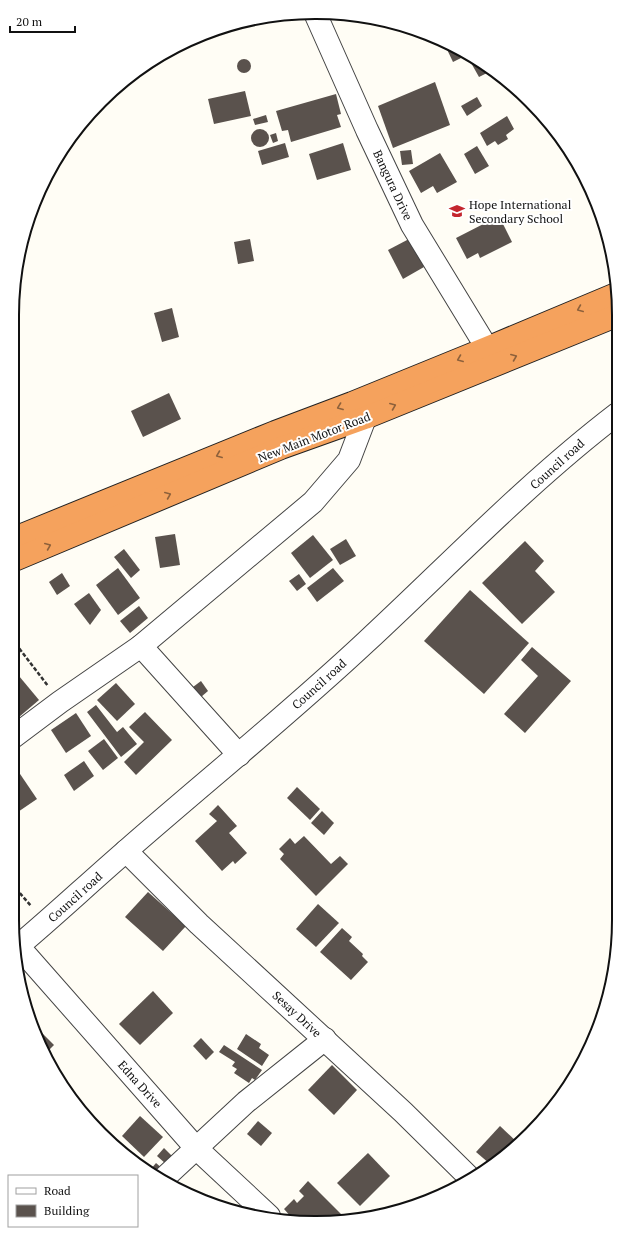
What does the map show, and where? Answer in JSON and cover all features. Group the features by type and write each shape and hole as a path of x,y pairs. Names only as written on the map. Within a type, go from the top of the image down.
{"highway":[{"name":"New Main Motor Road","path":"19,536 275,432 359,400 611,296"},
{"name":"New Main Motor Road","path":"19,558 281,448 365,418 612,318"}],"street":[{"name":"Bangura Drive","path":"318,19 367,130 412,225 487,348"},
{"path":"19,733 60,702 141,646 313,502 348,460 365,418"},
{"name":"Council road","path":"21,944 366,643 478,535 582,441 612,418"},
{"path":"141,646 239,755"},
{"name":"Sesay Drive","path":"126,851 199,924 403,1112 466,1174"},
{"name":"Edna Drive","path":"21,952 196,1148 263,1211"},
{"path":"167,1176 246,1102 325,1039"}],"path":[{"path":"19,647 60,702"},
{"path":"19,892 45,924"}],"building":[{"path":"447,50 462,58 453,62"},
{"path":"244,59 249,61 251,66 249,71 244,73 239,71 237,66 239,61"},
{"path":"472,64 486,73 479,77"},
{"path":"435,82 450,125 393,148 378,106"},
{"path":"245,91 251,116 214,124 208,99"},
{"path":"336,94 341,114 337,115 341,127 291,142 288,130 282,131 276,111"},
{"path":"477,97 482,106 467,116 461,106"},
{"path":"266,115 268,122 255,125 253,119"},
{"path":"507,116 514,129 506,135 508,139 498,145 495,141 487,146 480,133"},
{"path":"260,129 266,132 269,138 266,144 260,147 254,144 251,138 254,132"},
{"path":"276,133 278,141 273,143 270,135"},
{"path":"285,143 289,157 262,165 258,151"},
{"path":"343,143 351,170 317,180 309,154"},
{"path":"477,146 489,166 475,174 464,154"},
{"path":"411,150 413,164 402,165 400,151"},
{"path":"440,153 457,182 437,193 433,186 421,193 409,171"},
{"path":"499,216 512,242 480,258 478,253 467,259 456,238"},
{"path":"250,239 254,261 238,264 234,242"},
{"path":"409,239 424,267 403,279 388,250"},
{"path":"172,308 179,337 162,342 154,313"},
{"path":"169,393 181,419 143,437 131,411"},
{"path":"175,534 180,565 160,568 155,537"},
{"path":"313,535 333,560 310,578 291,553"},
{"path":"346,539 356,556 340,565 330,549"},
{"path":"525,541 544,561 535,571 555,592 522,624 482,583"},
{"path":"124,549 140,570 131,578 114,557"},
{"path":"118,568 140,598 118,615 96,585"},
{"path":"333,568 344,581 317,602 307,588"},
{"path":"62,573 70,586 57,595 49,582"},
{"path":"299,574 306,584 297,591 289,581"},
{"path":"470,590 529,643 484,694 424,641"},
{"path":"89,593 101,610 90,625 74,604"},
{"path":"139,606 148,618 130,633 120,621"},
{"path":"532,647 571,681 525,733 504,714 538,676 521,660"},
{"path":"19,676 39,700 19,717"},
{"path":"201,681 208,691 201,697 193,687"},
{"path":"116,683 135,704 117,721 97,700"},
{"path":"96,705 117,732 123,727 137,744 121,757 87,712"},
{"path":"145,712 172,740 136,775 124,762 144,742 129,727"},
{"path":"76,713 91,736 66,753 51,730"},
{"path":"104,739 118,758 103,770 88,751"},
{"path":"84,761 94,776 74,791 64,775"},
{"path":"19,772 37,799 19,811"},
{"path":"297,787 320,809 310,820 287,798"},
{"path":"218,805 237,826 229,833 247,853 235,864 233,861 222,871 195,841 217,821 209,814"},
{"path":"322,811 334,823 324,835 311,823"},
{"path":"304,836 331,864 340,856 348,864 316,896 280,859 284,854 279,849 290,838 295,844"},
{"path":"148,892 186,926 163,951 125,917"},
{"path":"318,904 339,923 316,947 296,929"},
{"path":"342,928 352,937 349,941 363,954 362,956 368,962 351,980 320,952"},
{"path":"153,991 173,1013 140,1045 119,1024"},
{"path":"42,1033 54,1045 49,1050"},
{"path":"246,1034 261,1044 259,1048 269,1055 262,1066 237,1049"},
{"path":"201,1038 214,1052 206,1060 193,1046"},
{"path":"224,1045 262,1070 255,1080 252,1078 249,1083 234,1073 237,1069 232,1066 235,1062 219,1052"},
{"path":"332,1065 357,1090 334,1115 308,1090"},
{"path":"140,1116 163,1137 144,1157 122,1136"},
{"path":"258,1121 272,1133 261,1146 247,1134"},
{"path":"500,1126 514,1139 487,1161 476,1152"},
{"path":"164,1148 173,1157 166,1164 157,1156"},
{"path":"368,1153 390,1176 360,1206 337,1183"},
{"path":"156,1163 163,1169 161,1172 153,1167"},
{"path":"308,1181 341,1214 316,1216 289,1214 284,1209 294,1199 297,1203 304,1196 299,1191"}],"place":[{"name":"Hope International Secondary School","path":"457,211"}]}
